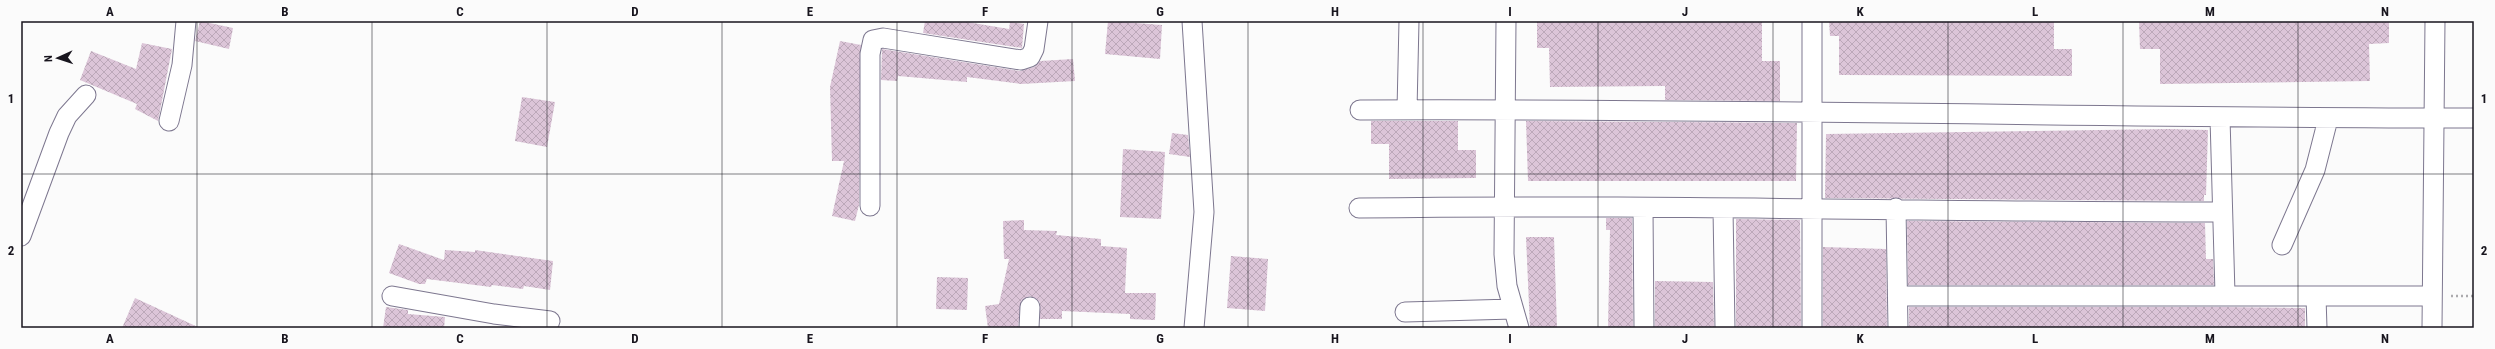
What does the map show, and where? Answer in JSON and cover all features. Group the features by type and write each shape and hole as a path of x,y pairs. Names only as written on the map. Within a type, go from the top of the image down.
{"street":[{"path":"169,120 182,65 186,21"},
{"path":"870,206 870,54 873,40 883,38 1021,60 1030,57 1034,49 1038,21"},
{"path":"1192,21 1204,212 1194,328"},
{"path":"1406,110 1409,21"},
{"path":"1506,21 1506,272 1513,309 1519,328"},
{"path":"1812,21 1810,210 1812,328"},
{"path":"2432,328 2435,21"},
{"path":"21,236 58,133 67,116 86,95"},
{"path":"1360,110 1812,112 2328,119 2474,118"},
{"path":"2220,118 2225,294"},
{"path":"2282,245 2315,170 2328,119"},
{"path":"1359,208 1505,207 1810,210 1896,208 2054,212 2222,212"},
{"path":"1896,208 1898,328"},
{"path":"1642,209 1644,328"},
{"path":"1723,209 1725,328"},
{"path":"1898,296 2225,294 2316,297 2432,296"},
{"path":"392,296 493,321 550,321"},
{"path":"2316,297 2316,328"},
{"path":"1030,307 1030,328"},
{"path":"1405,312 1513,309"}],"path":[{"path":"2432,296 2474,296"}],"building":[{"path":"200,21 233,28 229,49 195,41"},
{"path":"925,21 961,21 1009,29 1010,22 1024,24 1022,48 923,33"},
{"path":"1108,21 1162,25 1160,59 1105,54"},
{"path":"1537,21 1762,22 1762,61 1780,61 1780,101 1665,100 1665,86 1550,87 1549,48 1537,48"},
{"path":"1829,21 2054,21 2054,49 2072,49 2072,76 1839,75 1839,36 1830,36"},
{"path":"2139,21 2389,21 2389,43 2369,44 2370,81 2160,84 2160,49 2140,49"},
{"path":"840,41 861,45 859,205 855,221 832,216 844,161 832,161 830,87"},
{"path":"142,43 172,49 158,121 135,109 137,104 80,80 91,51 136,69"},
{"path":"882,49 1020,71 1034,67 1040,61 1073,59 1075,81 1021,84 967,77 967,82 898,76 897,81 881,80"},
{"path":"522,97 555,102 547,147 515,141"},
{"path":"1371,121 1458,121 1458,150 1476,150 1476,178 1389,179 1389,144 1371,144"},
{"path":"1526,121 1797,123 1796,181 1528,181"},
{"path":"2168,129 2208,130 2206,195 2204,195 2204,201 1825,198 1826,134"},
{"path":"1172,133 1188,135 1190,157 1169,154"},
{"path":"1123,149 1165,152 1161,219 1120,217"},
{"path":"1606,218 1632,218 1633,328 1608,328 1610,230 1606,230"},
{"path":"1736,219 1800,220 1801,328 1736,328"},
{"path":"1024,220 1024,230 1057,231 1056,235 1101,239 1101,246 1127,248 1125,293 1156,293 1155,320 1130,319 1130,314 1062,311 1062,319 1040,319 1040,302 1030,296 1021,301 1018,328 988,328 985,306 999,304 1009,259 1004,259 1003,221"},
{"path":"1907,221 2205,223 2206,259 2213,259 2214,285 1908,285"},
{"path":"1526,237 1554,237 1557,328 1530,328"},
{"path":"399,244 444,260 445,250 475,252 475,250 553,261 550,290 524,286 523,289 492,285 491,287 427,279 425,284 419,284 389,273"},
{"path":"1823,247 1886,249 1887,328 1823,328"},
{"path":"1231,256 1268,259 1265,311 1227,308"},
{"path":"937,277 968,278 967,310 936,309"},
{"path":"1655,281 1713,282 1714,328 1655,328"},
{"path":"135,298 200,328 122,328"},
{"path":"386,307 408,310 408,314 445,317 444,328 383,328"},
{"path":"1909,307 2305,308 2305,328 1909,328"}]}
